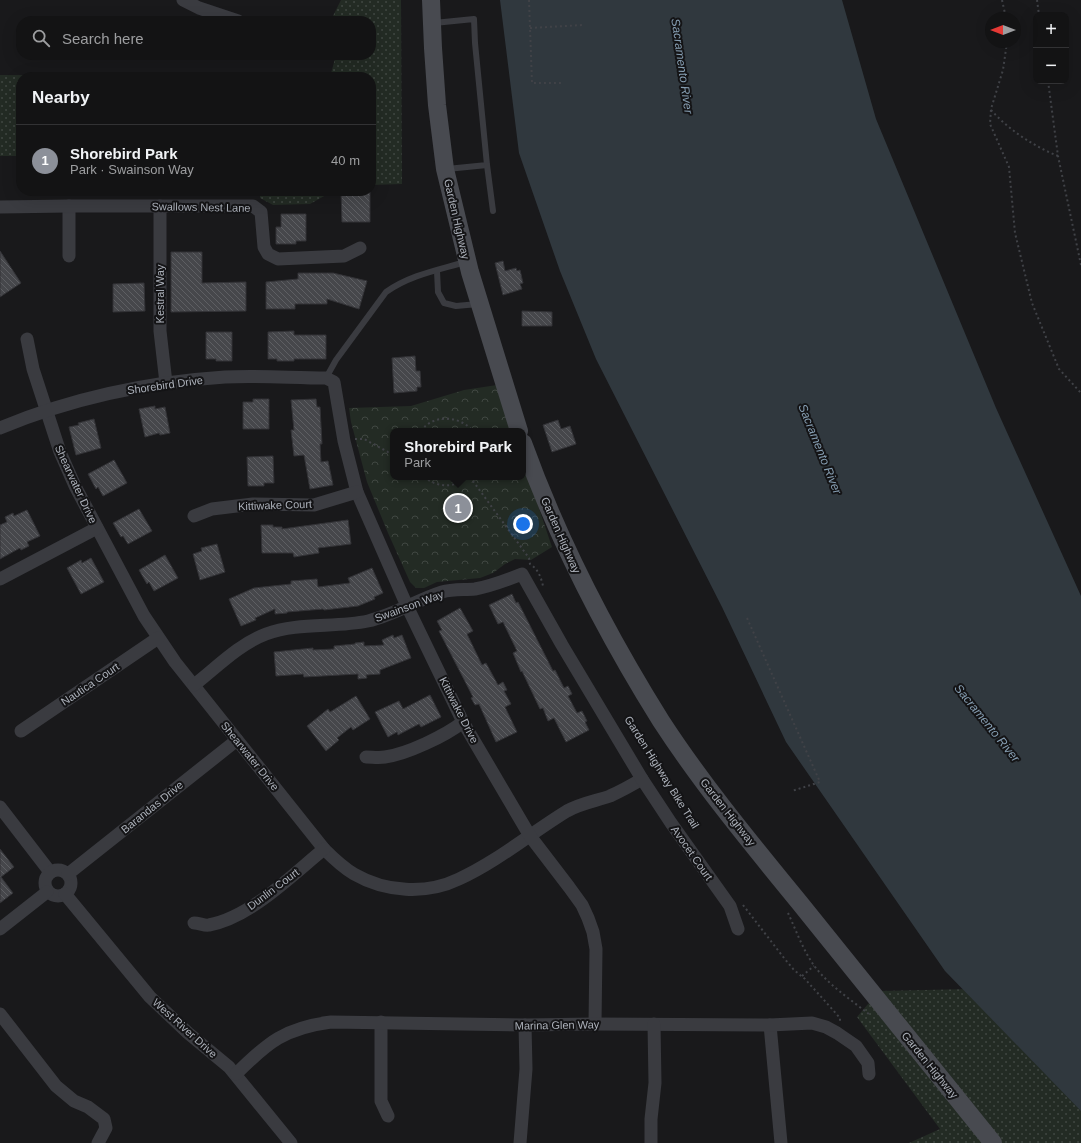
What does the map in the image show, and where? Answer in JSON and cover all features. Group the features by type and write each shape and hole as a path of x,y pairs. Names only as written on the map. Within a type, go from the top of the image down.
{"main road":[{"name":"Garden Highway","path":"431,0 437,105 445,169 479,304 518,428"},
{"name":"Garden Highway","path":"526,451 554,523 574,566 625,661 688,760 725,810 993,1143"}],"street":[{"path":"183,0 199,8 223,16"},
{"path":"70,206 70,256"},
{"name":"Kestral Way","path":"160,206 160,331 166,383"},
{"name":"Swallows Nest Lane","path":"0,207 253,206 261,212 264,247 268,254 278,259 344,256 360,248"},
{"name":"Shearwater Drive","path":"26,339 33,369 63,459 75,486 144,616 158,638 237,740 324,849 337,862 354,874 370,882 387,887 408,890 428,889 442,886 459,880 568,811 586,803 610,796 642,779"},
{"name":"Shorebird Drive","path":"0,428 46,411 97,396 132,388 166,383 228,377 330,380"},
{"name":"Kittiwake Drive","path":"330,380 356,492 407,606 464,722 530,836 578,899 591,925 596,949 595,1024"},
{"name":"Kittiwake Court","path":"194,516 212,509 253,504 314,505 356,492"},
{"path":"0,579 97,528"},
{"name":"Swainson Way","path":"194,685 249,642 265,634 282,630 368,621 396,613 407,606 443,592 477,588 522,574 562,645 642,779"},
{"name":"Nautica Court","path":"21,731 158,638"},
{"path":"366,756 385,757 397,754 420,746 464,722"},
{"name":"Barandas Drive","path":"68,874 237,740"},
{"name":"Avocet Court","path":"642,779 671,823 730,906 738,929"},
{"path":"0,807 50,872"},
{"name":"Dunlin Court","path":"194,923 208,925 234,916 248,909 262,900 324,849"},
{"path":"53,870 61,870 68,874 71,885 65,894 62,896 54,896 47,892 44,881 50,872 53,870"},
{"path":"0,929 47,892"},
{"name":"West River Drive","path":"65,894 150,997 169,1016 236,1074 291,1143"},
{"path":"0,1014 56,1086 74,1101 88,1107 104,1119 106,1128 98,1143"},
{"name":"Marina Glen Way","path":"236,1074 258,1052 269,1044 295,1030 313,1024 331,1022 525,1025 812,1023 832,1030 856,1046 868,1064 869,1074"},
{"path":"381,1022 381,1101 388,1116"},
{"path":"650,1143 656,1083 654,1024"},
{"path":"770,1024 781,1143"},
{"path":"520,1143 526,1069 525,1025"}],"lane":[{"path":"432,24 474,19 487,165 493,211"},
{"path":"445,169 487,165"},
{"path":"330,380 336,360 386,292 394,286 418,275 468,262"},
{"path":"437,270 438,292 444,302 456,306 479,304"}],"path":[{"path":"529,0 532,83 562,83"},
{"path":"1002,0 1005,12"},
{"path":"1037,0 1039,12"},
{"path":"530,28 583,26"},
{"path":"1007,48 1003,70 991,109 990,124 1009,168 1015,233 1032,303 1059,369 1081,392"},
{"path":"1048,84 1058,156 1081,265"},
{"path":"991,109 1001,120 1023,137 1043,150 1058,156"},
{"path":"423,428 429,423 446,418 463,422 470,428"},
{"path":"344,441 364,439 390,452"},
{"path":"429,480 447,486 465,480"},
{"path":"472,480 529,558 530,564 540,576 543,587"},
{"path":"747,618 820,782 792,791"},
{"path":"740,902 784,958 840,1018 840,1028"},
{"path":"787,910 809,959 814,966 843,994 872,1016"},
{"path":"802,976 814,966"}],"green space":[{"path":"341,0 401,0 402,184 376,185 376,72 331,72 335,60 376,60 376,16 333,16"},
{"path":"0,75 16,75 16,156 0,156"},
{"path":"260,196 324,196 310,204 273,205 260,198"},
{"path":"497,385 512,428 390,428 390,480 526,480 526,470 552,547 531,560 515,559 493,573 480,578 437,582 424,588 416,588 410,582 367,482 351,422 349,408 411,406 464,390"},
{"path":"972,989 1081,1110 1081,1143 909,1143 940,1129 857,1017 879,991"}],"water":[{"name":"Sacramento River","path":"500,0 842,0 876,119 996,408 1081,596 1081,1111 945,971 786,742 722,607 596,359 560,271 519,153"}],"building":[{"path":"341,196 370,196 370,222 342,222"},
{"path":"281,214 306,214 306,241 296,241 296,244 276,244 276,227 281,227"},
{"path":"0,251 21,283 0,297"},
{"path":"171,252 202,252 202,283 246,282 246,311 171,312"},
{"path":"503,261 505,271 516,268 517,271 520,270 523,283 520,284 522,289 503,295 495,263"},
{"path":"298,273 333,273 367,281 359,309 327,299 327,304 295,304 295,309 266,309 266,282 298,279"},
{"path":"144,283 145,311 113,312 113,284"},
{"path":"522,311 552,312 552,326 522,326"},
{"path":"294,331 294,335 326,335 326,359 294,359 294,361 277,361 277,359 268,359 268,332"},
{"path":"206,332 232,332 232,361 216,361 216,359 206,359"},
{"path":"415,356 416,371 420,371 421,387 417,387 417,391 394,393 392,358"},
{"path":"253,399 269,399 269,429 243,429 243,402 253,402"},
{"path":"316,399 317,407 320,407 322,444 320,444 321,462 328,461 333,485 310,489 304,455 294,456 291,430 294,430 291,400"},
{"path":"155,406 155,409 165,407 170,433 160,435 159,433 145,437 139,409"},
{"path":"94,419 101,448 76,455 69,427"},
{"path":"558,420 561,429 570,426 576,444 552,452 543,425"},
{"path":"273,456 274,483 264,483 264,486 248,486 247,457"},
{"path":"114,460 127,483 103,496 98,487 96,489 88,474"},
{"path":"139,509 152,531 128,544 123,536 121,537 113,523"},
{"path":"27,510 40,536 27,542 29,546 21,550 20,548 0,559 0,525 7,522 5,517 13,513 14,516"},
{"path":"348,520 351,544 318,548 319,553 294,557 293,553 262,553 261,525 273,525 273,527 282,527 282,529"},
{"path":"217,544 225,572 200,580 193,554 202,551 201,548"},
{"path":"165,555 178,578 154,591 149,582 147,584 139,570"},
{"path":"91,558 104,582 81,594 67,568 81,560 82,563"},
{"path":"372,568 383,593 374,597 375,599 358,606 275,614 275,609 255,618 256,620 241,626 229,599 254,588 291,584 291,581 317,579 318,587 350,583 348,578"},
{"path":"512,594 516,603 518,602 553,671 555,670 564,688 568,686 572,694 568,696 577,713 582,711 587,721 585,722 589,730 566,742 554,718 548,721 543,708 540,709 522,671 521,672 513,653 517,651 503,622 498,624 489,605"},
{"path":"460,608 473,631 467,634 482,665 486,663 498,685 503,682 507,690 504,691 511,704 505,707 517,732 496,742 479,704 475,705 471,698 473,697 439,631 442,630 437,621"},
{"path":"393,635 394,638 402,635 411,658 380,670 380,674 366,675 367,678 358,679 358,674 304,677 303,674 276,676 274,652 313,648 313,650 334,649 334,646 364,642 364,646 384,645 382,640"},
{"path":"430,695 441,717 421,727 419,724 398,735 397,732 388,737 375,712 399,701 403,709"},
{"path":"356,696 370,719 353,730 351,727 337,738 339,740 326,751 307,726 328,709 330,712"},
{"path":"0,849 14,867 1,877 13,893 0,903"}],"place":[{"name":"Shorebird Park","path":"458,508"}]}
